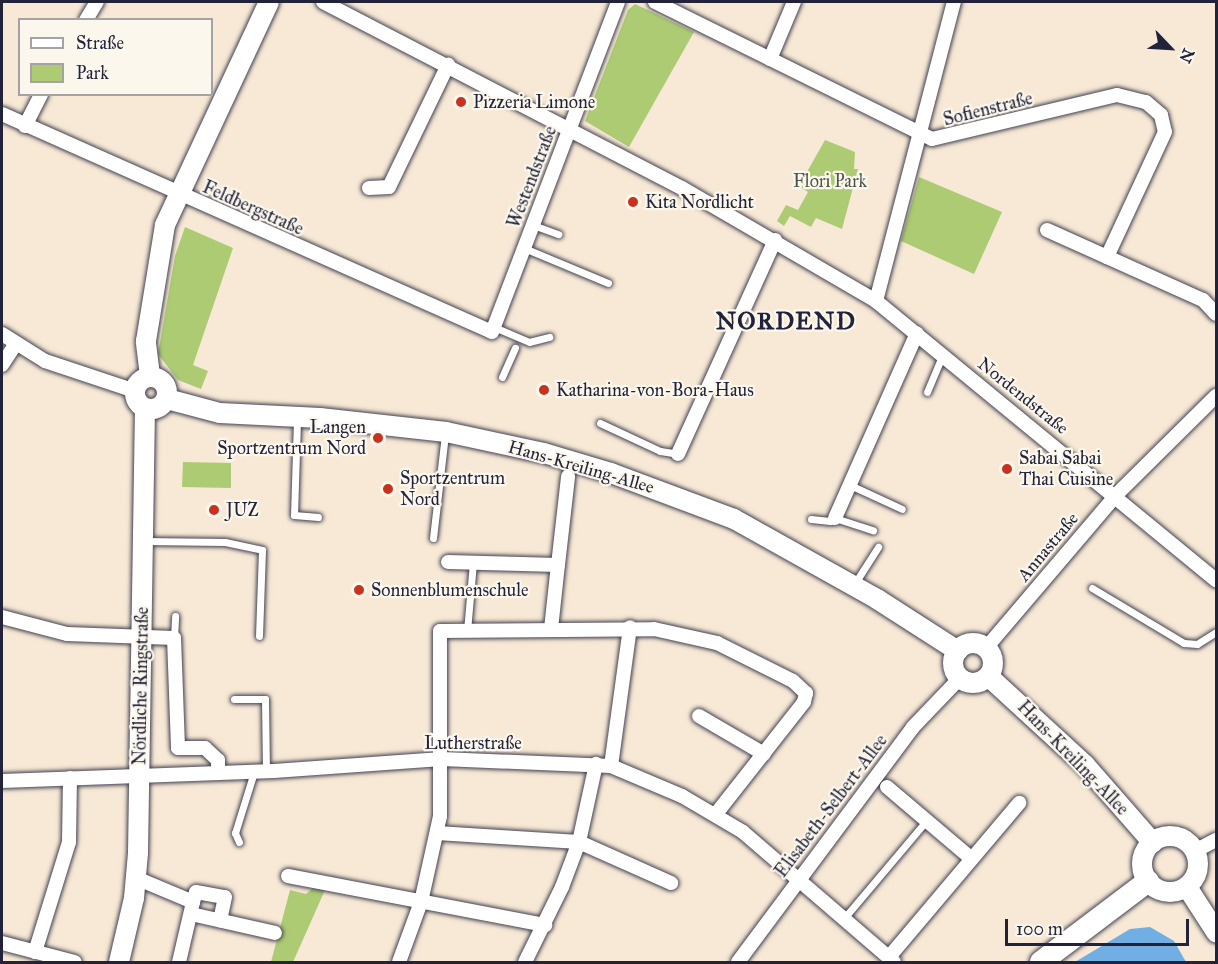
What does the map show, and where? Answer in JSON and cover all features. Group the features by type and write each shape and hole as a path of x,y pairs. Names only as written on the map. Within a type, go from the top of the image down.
{"main road":[{"path":"1041,963 1148,881"}],"street":[{"path":"87,18 97,2"},
{"path":"150,376 146,359 149,315 162,237 177,195 269,2"},
{"name":"Nordendstraße","path":"323,2 569,128 775,240 876,301 1116,495 1216,580"},
{"name":"Westendstraße","path":"493,330 618,2"},
{"name":"Sofienstraße","path":"655,2 919,135 938,140 1117,95 1137,98 1154,107 1161,115 1165,132 1107,257"},
{"path":"770,59 794,2"},
{"path":"876,301 954,2"},
{"path":"369,188 389,187 448,65"},
{"path":"25,126 40,96"},
{"name":"Feldbergstraße","path":"2,114 177,195 493,330"},
{"path":"1047,230 1203,300 1216,314"},
{"path":"678,454 775,240"},
{"path":"836,518 917,333"},
{"path":"2,334 15,345 65,369 135,391"},
{"path":"2,365 15,345"},
{"path":"150,376 163,381 167,399 159,408 145,409 136,399 135,391 138,383 150,376"},
{"name":"Annastraße","path":"986,648 1116,495 1216,396"},
{"name":"Hans-Kreiling-Allee","path":"167,399 220,413 297,417 446,432 544,453 643,483 734,519 854,585 958,651"},
{"name":"Nördliche Ringstraße","path":"119,963 136,878 140,776 145,409"},
{"path":"551,629 567,477"},
{"path":"448,562 558,565"},
{"path":"2,617 68,634 174,638 178,748 205,748 218,760 218,773"},
{"path":"611,766 630,627"},
{"path":"399,963 421,902 437,833 442,759 440,631 630,627 717,643 763,663 802,688 804,702 716,814"},
{"path":"974,643 986,648 993,662 989,676 971,683 960,678 953,665 958,651 974,643"},
{"name":"Hans-Kreiling-Allee","path":"989,676 1085,765 1153,843"},
{"name":"Elisabeth-Selbert-Allee","path":"738,963 799,877 913,727 960,678"},
{"path":"699,716 764,754"},
{"name":"Lutherstraße","path":"2,781 260,771 442,759 611,766 660,784 716,814 799,877 889,957"},
{"path":"525,963 545,925 579,842 596,764"},
{"path":"35,952 63,863 71,826 70,778"},
{"path":"887,787 972,859"},
{"path":"873,963 889,957 1019,803"},
{"path":"437,833 579,842 671,883"},
{"path":"1176,837 1195,851 1198,867 1187,887 1166,892 1148,881 1144,856 1153,843 1176,837"},
{"path":"1195,851 1216,840"},
{"path":"288,876 545,925"},
{"path":"136,878 220,920 275,933"},
{"path":"1187,887 1216,932"},
{"path":"179,963 196,892 225,897 220,920"},
{"path":"2,942 75,963"}],"lane":[{"path":"533,225 558,234"},
{"path":"524,248 608,282"},
{"path":"493,330 529,342 549,337"},
{"path":"501,378 515,348"},
{"path":"927,392 943,354"},
{"path":"297,417 294,515 318,517"},
{"path":"600,423 660,451 678,454"},
{"path":"433,538 446,432"},
{"path":"850,485 902,509"},
{"path":"811,519 830,521 836,518 873,530"},
{"path":"142,541 225,542 262,550 259,636"},
{"path":"854,585 878,547"},
{"path":"467,631 473,562"},
{"path":"1092,588 1184,643 1197,644 1216,632"},
{"path":"174,638 175,616"},
{"path":"234,699 265,699 260,771 235,833 238,842"},
{"path":"845,917 927,820"}],"green space":[{"path":"635,4 694,32 629,147 585,121 628,10"},
{"name":"Flori Park","path":"825,140 855,152 854,169 858,169 842,229 816,218 811,227 790,216 784,226 777,221 786,205 798,210 808,192 799,186"},
{"path":"919,177 1002,212 974,274 901,241"},
{"path":"185,227 233,248 193,365 208,371 201,389 178,380 158,354 175,256"},
{"path":"183,462 231,463 231,488 182,487"},
{"path":"313,888 325,890 293,962 271,962 290,890 306,894"}],"water":[{"path":"1150,927 1174,941 1186,962 1075,962 1130,929"}],"place":[{"name":"Pizzeria Limone","path":"461,102"},
{"name":"Kita Nordlicht","path":"633,202"},
{"name":"Katharina-von-Bora-Haus","path":"544,390"},
{"name":"Langen Sportzentrum Nord","path":"378,438"},
{"name":"Sabai Sabai Thai Cuisine","path":"1007,469"},
{"name":"Sportzentrum Nord","path":"388,489"},
{"name":"JUZ","path":"214,510"},
{"name":"Sonnenblumenschule","path":"359,590"}],"district":[{"name":"NORDEND","path":"786,322"}]}
